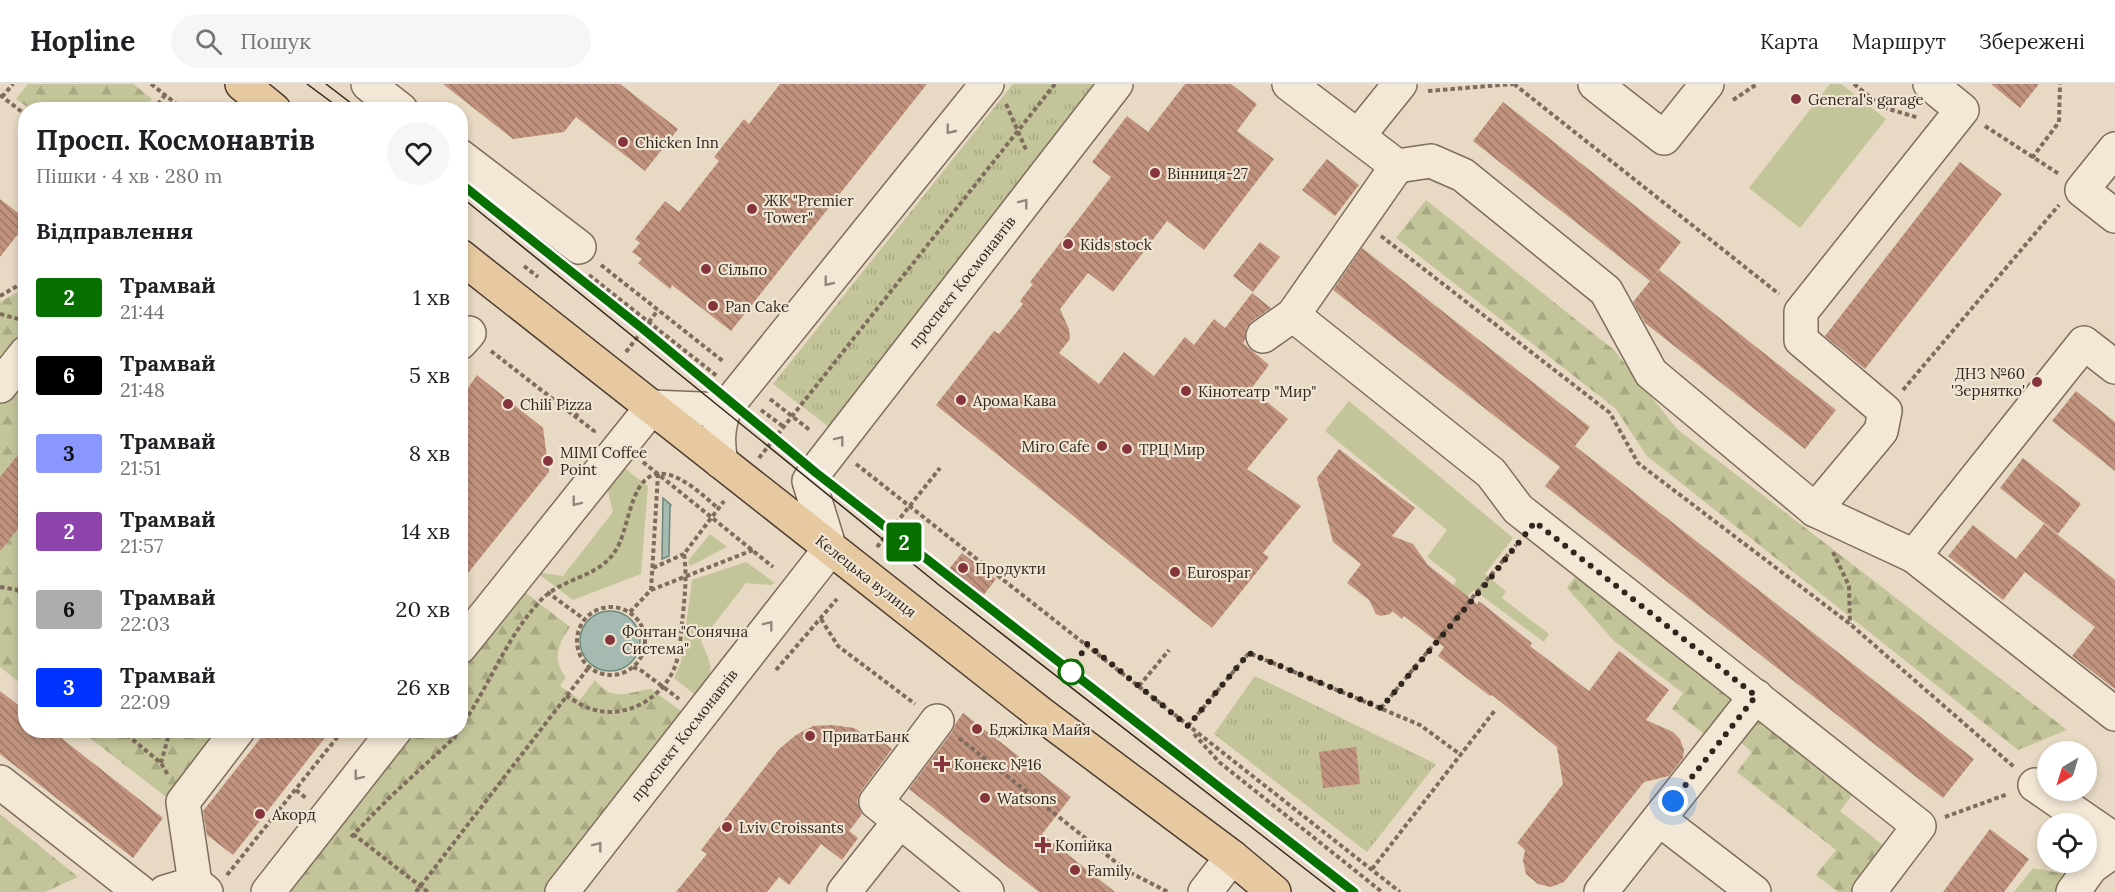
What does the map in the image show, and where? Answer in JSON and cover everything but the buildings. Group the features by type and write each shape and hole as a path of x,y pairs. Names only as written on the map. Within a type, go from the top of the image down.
{"main road":[{"path":"242,84 264,102"},
{"name":"Келецька вулиця","path":"468,262 1041,714 1232,857 1274,892"}],"street":[{"path":"368,84 391,102"},
{"name":"проспект Космонавтів","path":"760,493 786,495 800,492 1116,84"},
{"path":"1289,84 1397,166 1431,161 1463,175 1606,291 1651,373 1815,510 1914,556 2115,714"},
{"path":"1595,84 1664,138 1707,84"},
{"path":"1815,510 1881,431 1885,411 1801,340 1801,312 1955,118 1930,84"},
{"path":"1358,136 1396,89"},
{"path":"721,462 718,427 737,394 996,92"},
{"path":"2115,149 2079,187 2115,216"},
{"path":"468,163 581,259"},
{"path":"1263,336 1293,315 1397,166"},
{"path":"1293,315 1491,473 1518,508 1535,522 1919,826 1869,892"},
{"path":"1914,556 2084,343 2115,367"},
{"path":"0,386 18,363"},
{"path":"468,637 652,407 737,394"},
{"path":"809,481 830,549"},
{"name":"проспект Космонавтів","path":"562,892 830,549"},
{"path":"1601,892 1756,696"},
{"path":"937,721 876,802 987,892"},
{"path":"197,887 183,802 232,738"},
{"path":"268,892 388,738"},
{"path":"0,782 140,892"},
{"path":"2035,785 2115,840"},
{"path":"1659,819 1755,892"},
{"path":"844,892 900,821"},
{"path":"2073,892 2091,867 2115,850"},
{"path":"1205,892 1232,857"}],"path":[{"path":"13,84 1,96 18,109"},
{"path":"151,84 174,102"},
{"path":"762,454 1054,84"},
{"path":"1396,89 1513,84 1801,312"},
{"path":"1854,84 1882,107 1955,118 2032,158 2079,187 1885,411"},
{"path":"2032,158 2059,122 2060,84"},
{"path":"996,92 1018,131 1039,183"},
{"path":"159,102 165,95"},
{"path":"1359,219 1610,413 1638,463 1850,624 2035,785 1919,826"},
{"path":"581,259 649,322 737,394 784,427"},
{"path":"581,259 658,310 737,394 792,417 910,506 1400,892"},
{"path":"0,296 18,286"},
{"path":"624,355 658,310"},
{"path":"0,314 18,319"},
{"path":"468,340 594,432"},
{"path":"575,417 588,401"},
{"path":"640,459 773,567"},
{"path":"874,550 940,468"},
{"path":"651,590 658,474"},
{"path":"468,717 506,650 535,608 549,593 564,583 593,571 609,560 622,538 638,493 645,482 651,476 658,474 670,475 686,482 718,508 684,554 653,568"},
{"path":"1815,510 1849,586 1850,624"},
{"path":"1381,708 1535,522"},
{"path":"892,528 916,546"},
{"path":"630,612 651,590 753,550"},
{"path":"566,696 587,708 613,712 633,708 654,696 670,675 677,660 687,575 684,554"},
{"path":"0,587 18,591"},
{"path":"837,599 821,619 838,646 1127,871 1168,892"},
{"path":"602,607 616,607 630,612 640,622 644,635 644,649 638,662 619,674 603,674 589,667 578,653 576,644 584,619 602,607"},
{"path":"1139,686 1169,650"},
{"path":"1188,726 1249,653 1420,725 1461,755"},
{"path":"417,892 589,667"},
{"path":"1371,869 1496,709"},
{"path":"1188,726 1219,762 1382,892"},
{"path":"131,738 161,763 183,802"},
{"path":"161,763 168,738"},
{"path":"197,887 296,790 337,738"},
{"path":"347,843 390,797 454,738"},
{"path":"296,790 428,892"}],"green space":[{"path":"28,84 133,84 152,99 149,102 20,102 16,99"},
{"path":"1013,84 1101,84 830,428 773,384"},
{"path":"1830,84 1841,84 1886,119 1800,228 1749,188"},
{"path":"1426,200 1614,350 1677,429 2067,730 2018,750 1647,456 1615,408 1396,238"},
{"path":"18,292 18,352 0,375 0,302"},
{"path":"18,362 18,681 0,667 0,386"},
{"path":"1349,401 1513,538 1485,574 1506,591 1502,598 1549,634 1544,642 1474,590 1466,598 1451,588 1457,580 1427,557 1447,530 1325,431"},
{"path":"620,465 648,486 641,574 573,600 536,572 563,576 613,512 606,482"},
{"path":"710,534 727,547 690,566 688,561"},
{"path":"746,562 775,583 771,585 746,583 701,641 710,664 710,675 699,698 674,678 681,662 692,580"},
{"path":"1579,571 1737,697 1707,736 1672,709 1683,693 1614,641 1567,588"},
{"path":"522,590 570,627 562,639 558,652 559,665 566,677 560,686 580,700 595,680 608,692 614,694 651,689 685,714 546,892 286,892 407,738 468,738 468,660"},
{"path":"1255,676 1436,764 1367,852 1214,734"},
{"path":"1756,718 1857,789 1840,811 1889,850 1856,892 1838,892 1816,875 1836,850 1737,772 1752,752 1738,740"},
{"path":"90,738 219,738 170,800"},
{"path":"0,814 78,877 45,892 0,892"},
{"path":"2033,868 2037,869 2037,873 2076,876 2064,892 2014,892"}],"shaded area":[{"path":"663,498 671,505 669,556 662,559"},
{"name":"Фонтан \"Сонячна Система\"","path":"610,611 627,616 635,624 640,641 635,658 627,666 610,671 593,666 585,658 580,641 585,624 593,616"}],"tram line":[{"path":"307,84 331,102"},
{"path":"326,84 350,102"},
{"path":"468,189 643,329 815,472 1354,892"},
{"name":"2","path":"468,189 643,329 815,472 1354,892"},
{"path":"468,202 939,585 1335,892"}],"place":[{"name":"General's garage","path":"1796,99"},
{"name":"Chicken Inn","path":"623,142"},
{"name":"Вінниця-27","path":"1155,173"},
{"name":"ЖК \"Premier Tower\"","path":"752,209"},
{"name":"Kids stock","path":"1068,244"},
{"name":"Сільпо","path":"706,269"},
{"name":"Pan Cake","path":"713,306"},
{"name":"ДНЗ №60 'Зернятко'","path":"2037,382"},
{"name":"Кінотеатр \"Мир\"","path":"1186,391"},
{"name":"Арома Кава","path":"961,400"},
{"name":"Chili Pizza","path":"508,404"},
{"name":"Miro Cafe","path":"1102,446"},
{"name":"ТРЦ Мир","path":"1127,449"},
{"name":"MIMI Coffee Point","path":"548,461"},
{"name":"Продукти","path":"963,568"},
{"name":"Eurospar","path":"1175,572"},
{"name":"Фонтан \"Сонячна Система\"","path":"610,640"},
{"name":"Бджілка Майя","path":"977,729"},
{"name":"ПриватБанк","path":"810,736"},
{"name":"Конекс №16","path":"942,764"},
{"name":"Watsons","path":"985,798"},
{"name":"Акорд","path":"260,814"},
{"name":"Lviv Croissants","path":"727,827"},
{"name":"Копійка","path":"1043,845"},
{"name":"Family","path":"1075,870"}],"route":[{"path":"1071,672 1087,644 1188,726 1249,653 1381,708 1535,522 1756,696 1673,801"}]}
